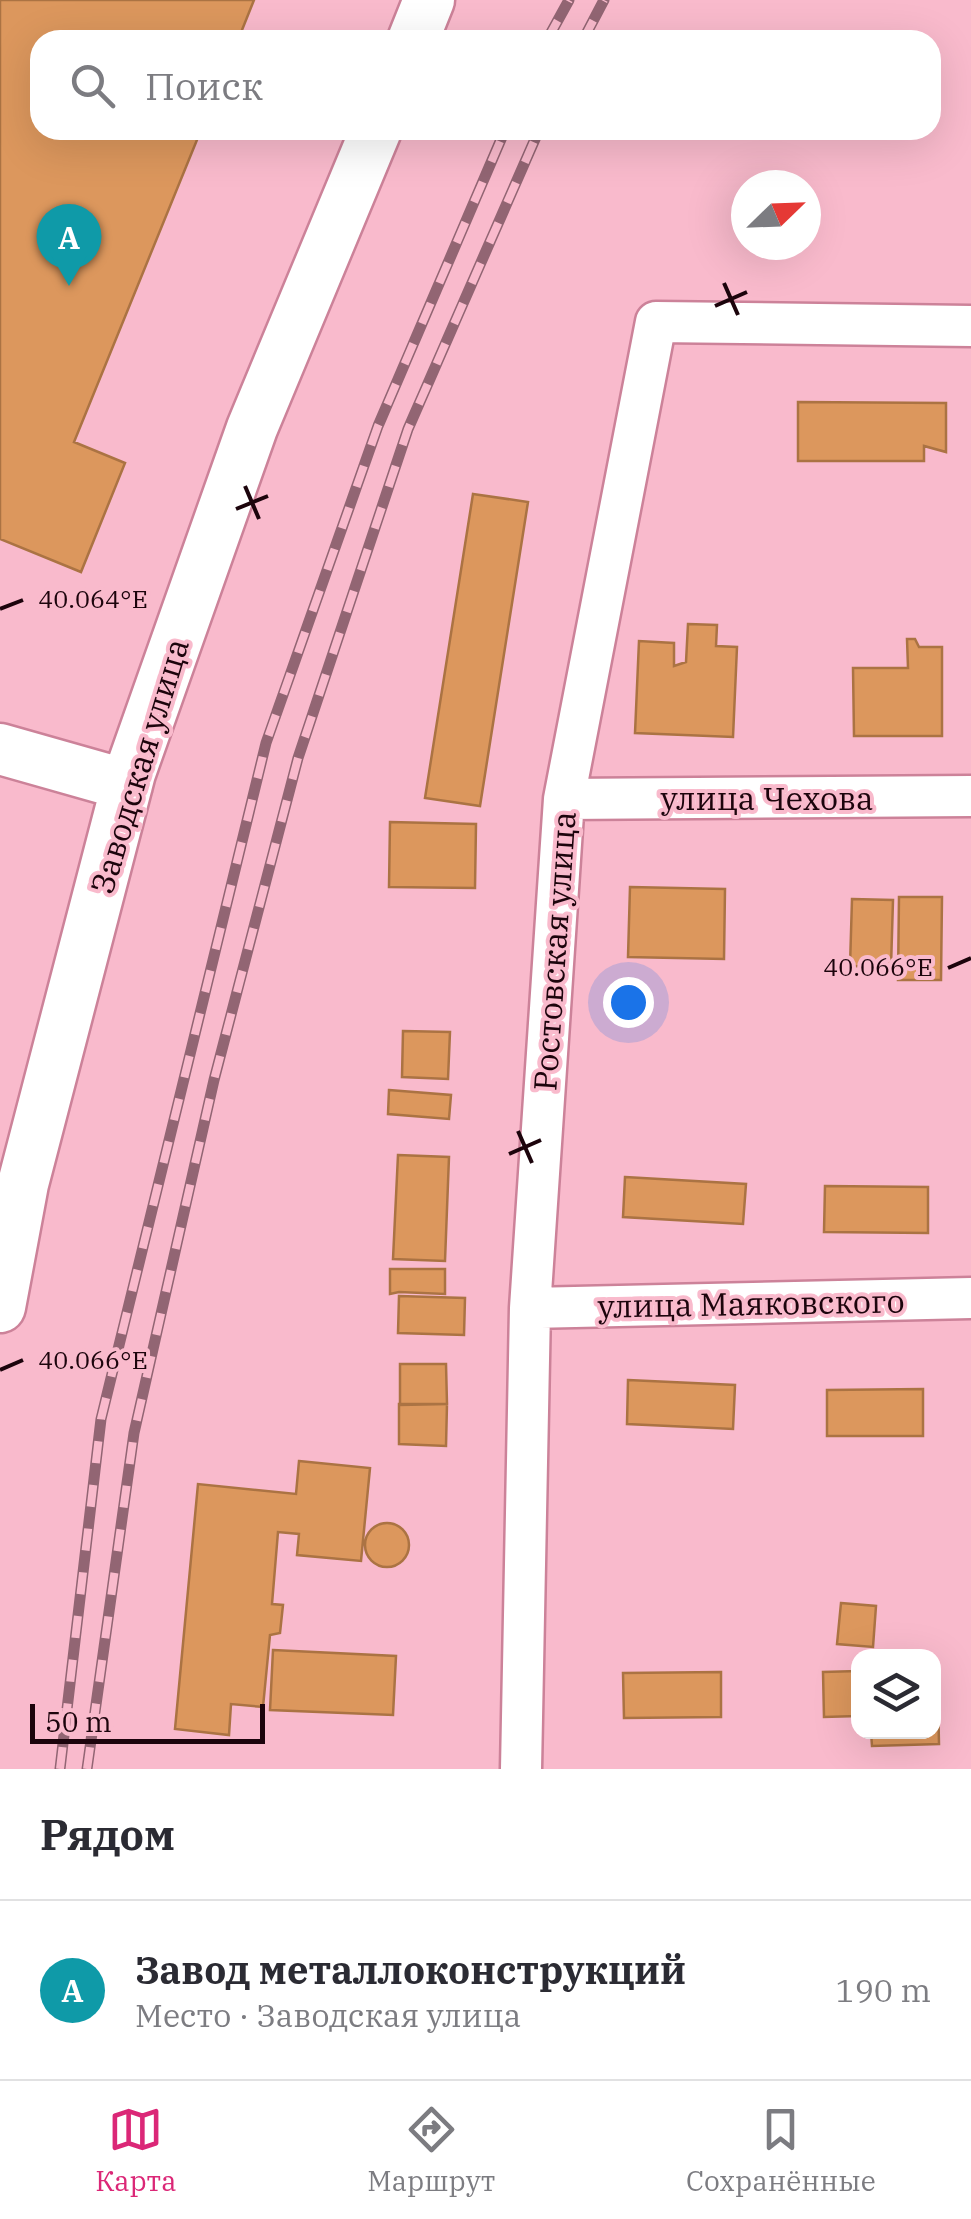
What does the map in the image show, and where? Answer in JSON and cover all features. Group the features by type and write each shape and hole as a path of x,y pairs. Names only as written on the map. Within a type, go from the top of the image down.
{"main road":[{"path":"417,30 430,0"},
{"name":"Заводская улица","path":"0,1307 23,1184 127,785 252,428 372,140"},
{"path":"0,749 127,785"}],"street":[{"name":"Ростовская улица","path":"521,1769 530,1308 564,800 656,322 971,326"},
{"name":"улица Чехова","path":"564,800 971,796"},
{"name":"улица Маяковского","path":"530,1308 971,1298"}],"building":[{"path":"0,0 254,0 242,30 30,30 30,140 197,140 74,442 125,463 81,572 0,539"},
{"path":"798,402 946,403 946,452 924,446 924,461 798,461"},
{"path":"473,494 528,502 480,806 425,798"},
{"path":"688,624 717,625 716,646 737,647 733,737 635,733 639,641 674,643 674,666 686,662"},
{"path":"907,639 915,639 919,647 942,647 942,736 854,736 853,668 908,668"},
{"path":"390,822 476,824 475,888 389,887"},
{"path":"630,887 725,889 724,959 628,957"},
{"path":"899,897 942,897 941,980 898,980"},
{"path":"852,899 893,900 891,967 850,966"},
{"path":"403,1031 450,1032 448,1079 402,1077"},
{"path":"389,1090 451,1095 449,1119 388,1114"},
{"path":"398,1155 449,1157 445,1261 393,1259"},
{"path":"625,1177 746,1184 743,1224 623,1217"},
{"path":"825,1186 928,1187 928,1233 824,1232"},
{"path":"390,1269 445,1269 445,1294 390,1294"},
{"path":"399,1296 465,1298 464,1335 398,1333"},
{"path":"400,1364 446,1364 447,1404 400,1405"},
{"path":"628,1380 735,1385 733,1429 627,1424"},
{"path":"923,1389 923,1436 827,1436 827,1390"},
{"path":"399,1404 447,1404 446,1446 399,1444"},
{"path":"299,1461 370,1468 361,1561 297,1555 299,1534 278,1532 272,1604 283,1605 280,1633 270,1635 263,1707 231,1704 229,1735 175,1729 198,1484 296,1494"},
{"path":"387,1523 402,1530 409,1545 402,1560 387,1567 372,1560 365,1545 372,1530"},
{"path":"841,1603 876,1606 873,1647 837,1644"},
{"path":"273,1650 396,1656 393,1715 270,1710"},
{"path":"851,1671 851,1716 824,1717 823,1672"},
{"path":"721,1672 721,1717 624,1718 623,1673"},
{"path":"872,1739 939,1739 939,1744 872,1746"}],"railway":[{"path":"552,30 569,0"},
{"path":"588,30 604,0"},
{"path":"60,1769 101,1419 266,743 378,426 501,140"},
{"path":"87,1769 134,1433 214,1080 298,758 408,429 535,140"}],"place":[{"name":"Завод металлоконструкций","path":"69,286"}]}
